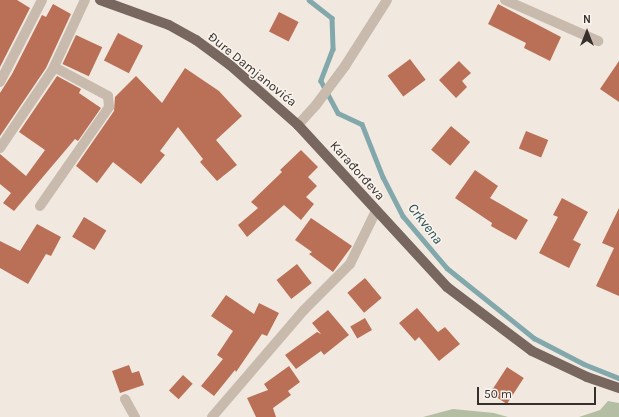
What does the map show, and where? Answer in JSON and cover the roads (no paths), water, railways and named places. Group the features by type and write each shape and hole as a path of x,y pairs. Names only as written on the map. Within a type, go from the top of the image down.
{"main road":[{"name":"Đure Damjanovića","path":"100,0 169,25 196,40 230,65 298,125"},
{"name":"Karađorđeva","path":"298,125 447,287 532,351 587,377 619,388"}],"street":[{"path":"0,82 42,0"},
{"path":"0,148 54,67 85,0"},
{"path":"298,125 316,105 344,66 387,0"},
{"path":"505,0 598,41"},
{"path":"40,206 109,108 108,96 54,67"},
{"path":"212,417 304,310 350,264 376,211"},
{"path":"125,399 135,417"}],"waterway":[{"name":"Crkvena","path":"309,0 332,18 333,49 321,81 338,113 362,124 383,177 403,216 447,268 534,338 584,364 619,378"}]}
